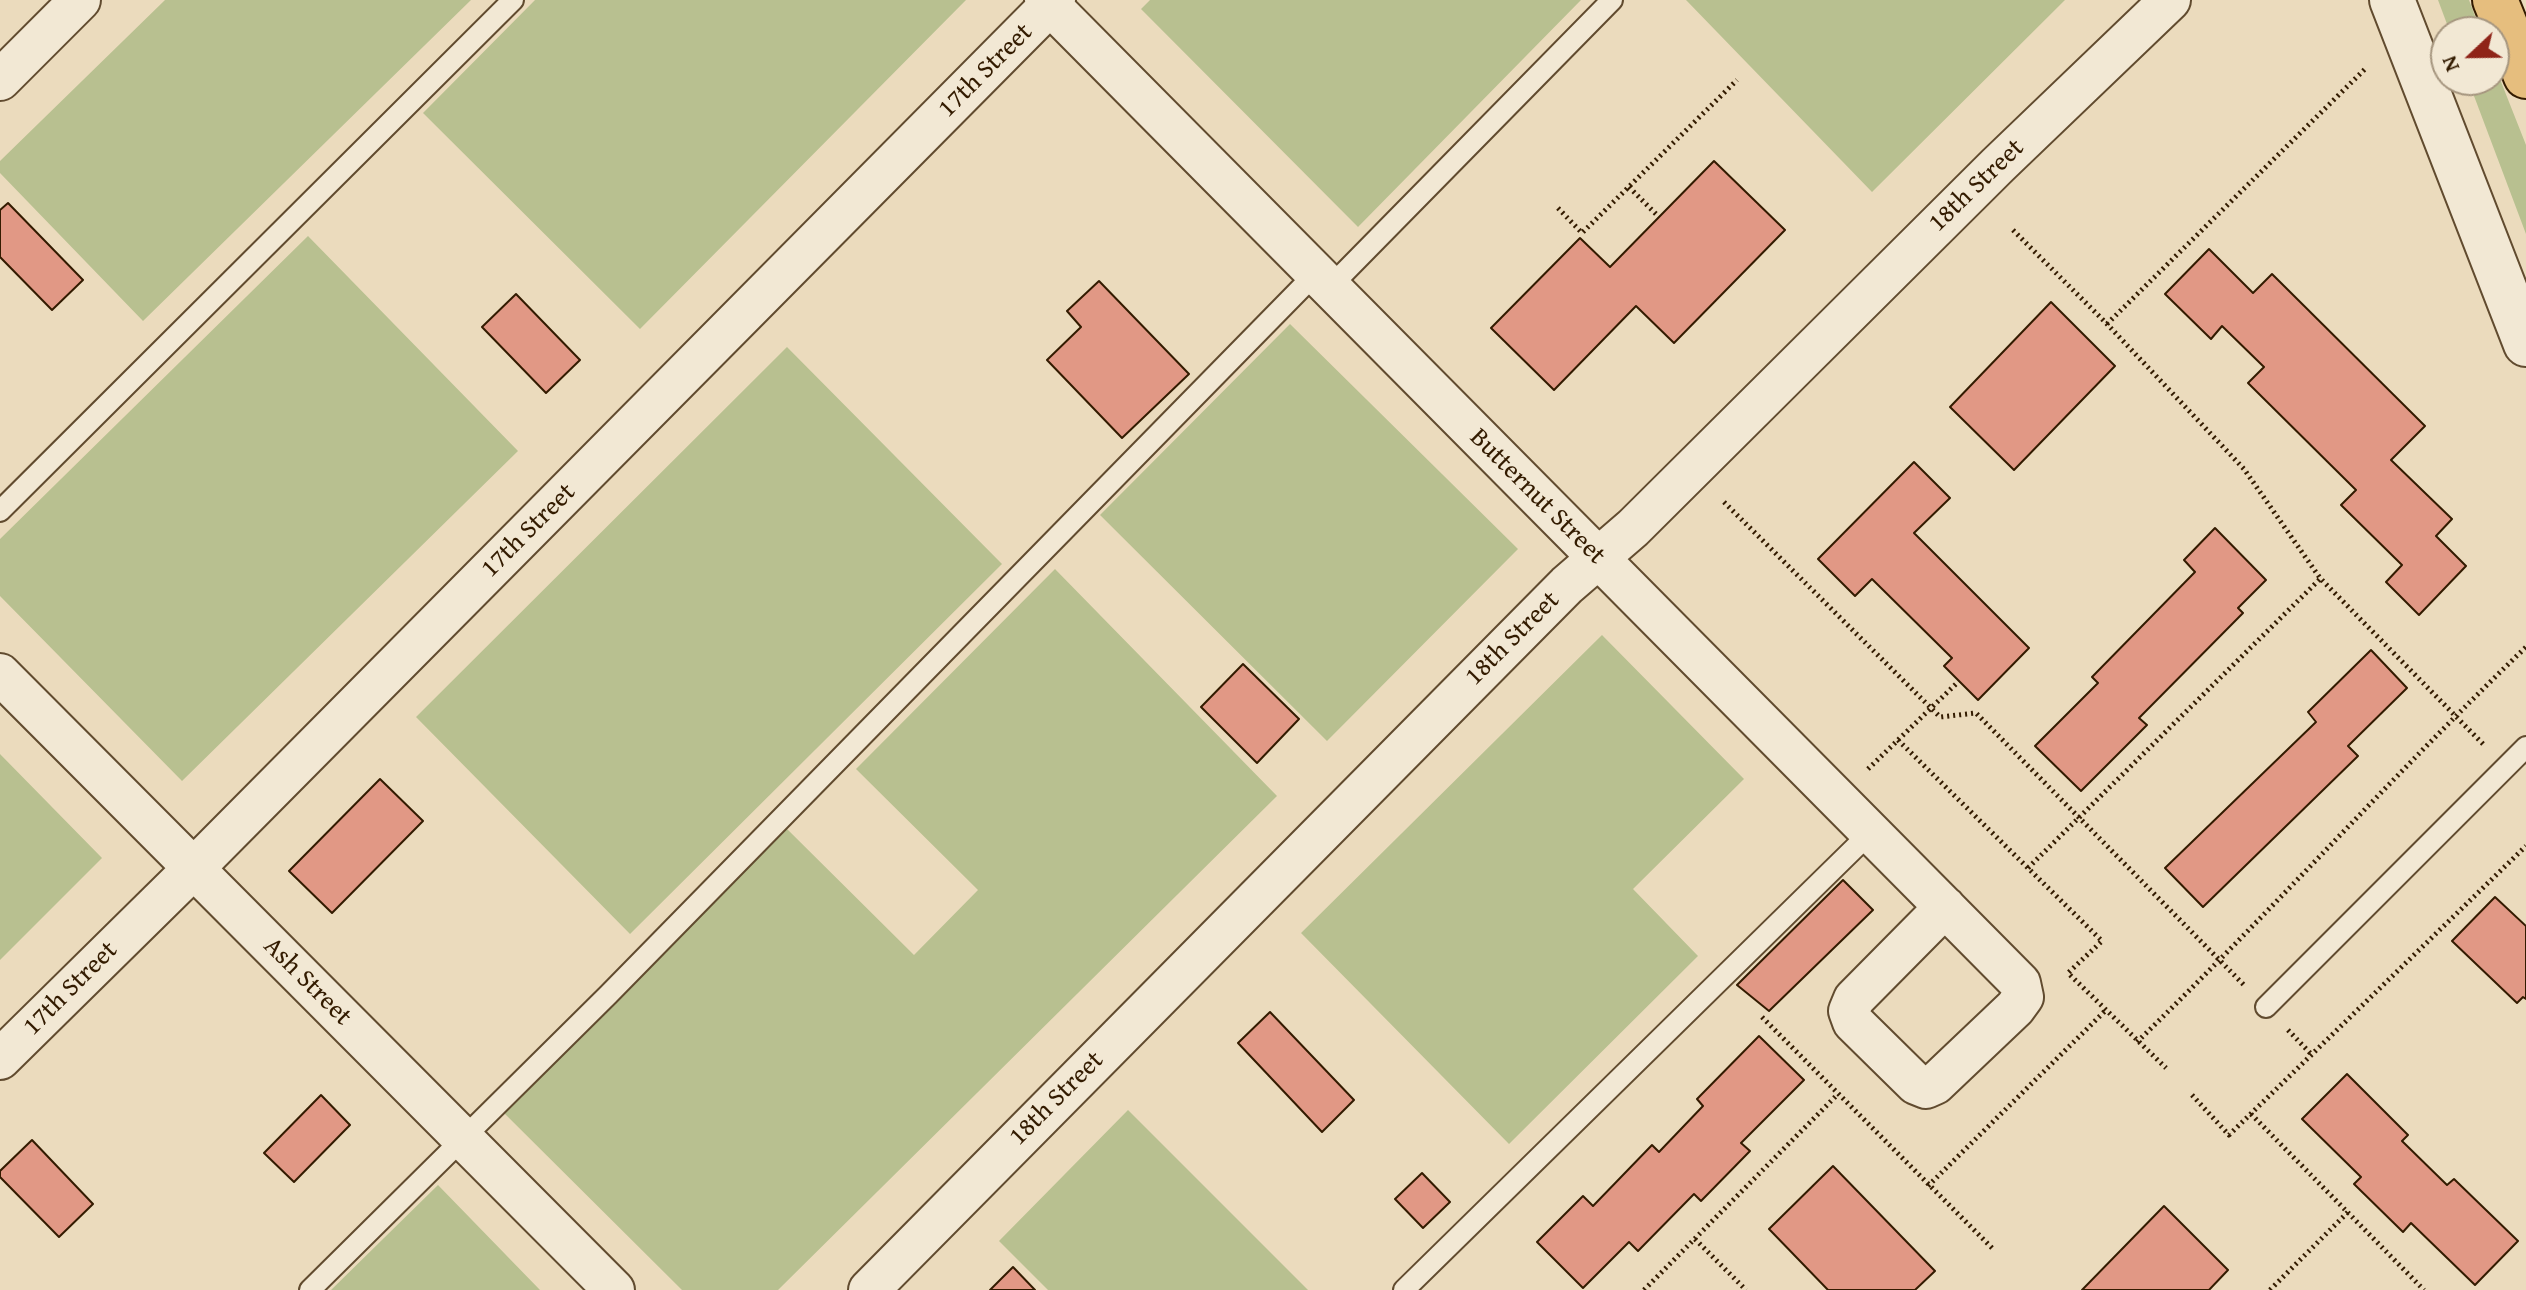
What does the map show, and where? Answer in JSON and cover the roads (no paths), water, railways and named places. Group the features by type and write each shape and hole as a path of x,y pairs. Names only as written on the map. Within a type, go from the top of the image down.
{"highway":[{"path":"2495,0 2526,76"}],"street":[{"path":"0,80 80,0"},
{"name":"18th Street","path":"869,1290 1556,596 1644,517 1998,165 2170,0"},
{"path":"2392,0 2526,344"},
{"name":"Butternut Street","path":"1050,2 1322,281 1599,557 1871,832 2020,983 2023,997 2015,1008 1935,1084 1926,1088 1916,1084 1853,1022 1849,1011 1854,999 1945,907"},
{"name":"17th Street","path":"0,1059 194,868 1050,2"},
{"name":"Ash Street","path":"0,674 614,1290"}],"lane":[{"path":"0,511 513,0"},
{"path":"310,1290 1322,281 1612,0"},
{"path":"2266,1007 2526,747"},
{"path":"1404,1290 1871,832"}]}
